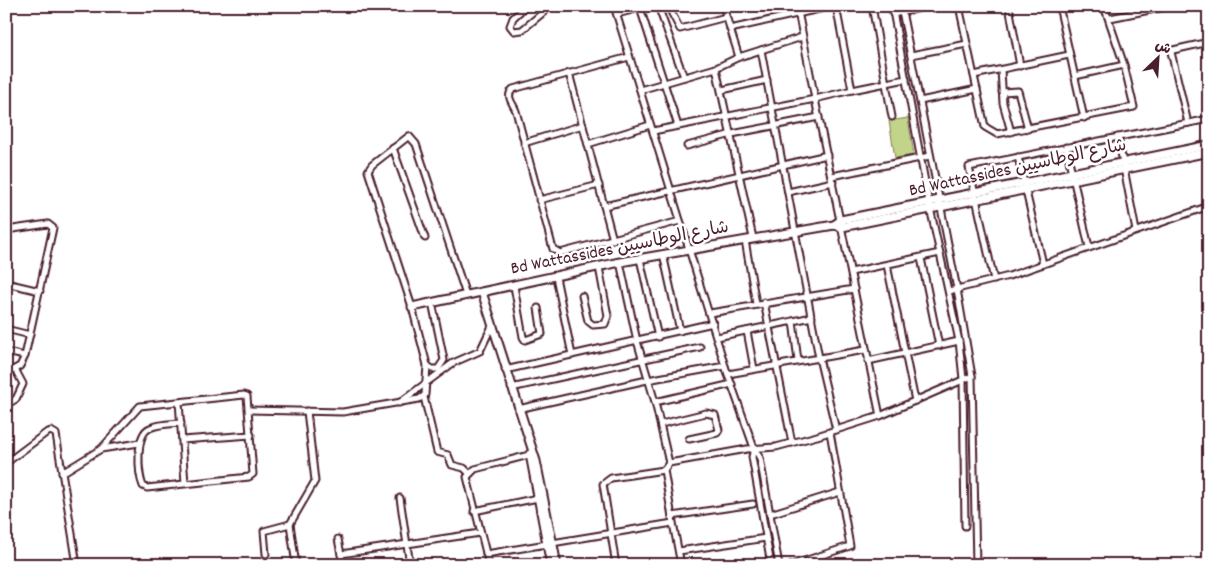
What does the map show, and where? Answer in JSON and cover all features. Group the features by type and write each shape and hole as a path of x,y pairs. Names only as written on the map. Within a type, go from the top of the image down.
{"street":[{"path":"526,6 511,22 510,26 514,30 522,30 551,6"},
{"path":"614,6 728,374 754,448 760,458 778,565"},
{"path":"617,14 647,6"},
{"path":"658,6 684,77"},
{"path":"668,6 680,29 726,17"},
{"path":"723,6 739,57"},
{"path":"797,6 842,224 865,350 880,416"},
{"path":"730,29 835,6 852,90"},
{"path":"872,6 892,117"},
{"path":"892,6 930,206 959,341 963,379 965,526"},
{"path":"893,14 902,9 930,6"},
{"path":"959,6 985,127 994,134 1028,129 1134,107 1124,65 1110,18 1104,6"},
{"path":"1009,6 1020,66"},
{"path":"1059,6 1084,118"},
{"path":"1110,18 1149,8 1170,6"},
{"path":"640,8 678,126"},
{"path":"902,9 957,289 972,376 976,565"},
{"path":"640,90 716,68 739,57 802,37"},
{"path":"1188,123 1171,52 1209,42"},
{"path":"911,55 967,44"},
{"path":"761,50 819,358 836,430"},
{"path":"974,76 1070,56"},
{"path":"629,57 511,91 509,97 516,111 539,200 556,252 560,253 680,221"},
{"path":"1074,76 1124,65"},
{"path":"716,68 732,134 753,238"},
{"path":"1001,70 1002,92 1011,132"},
{"path":"569,73 613,240"},
{"path":"653,131 906,79"},
{"path":"722,90 767,80"},
{"path":"920,101 977,89"},
{"path":"1002,92 1018,91 1028,129"},
{"path":"687,146 732,134 819,117"},
{"path":"994,280 974,196 970,167 1209,119"},
{"path":"524,143 583,125"},
{"path":"588,144 650,125"},
{"path":"466,295 414,140 409,136 372,165 368,173 412,307 427,365 424,397 437,452 448,455 452,465 466,469 469,473"},
{"path":"1118,137 1136,231"},
{"name":"Bd Wattassides شارع الوطاسيين","path":"1123,166 1209,145"},
{"path":"1066,147 1089,247"},
{"path":"393,148 425,238"},
{"name":"Bd Wattassides شارع الوطاسيين","path":"412,307 640,258 842,224 1072,175 1209,152"},
{"path":"604,206 827,155"},
{"path":"788,192 833,179 930,156"},
{"path":"1018,156 1043,264"},
{"path":"539,200 599,185"},
{"path":"949,291 994,280 1043,264 1209,206"},
{"path":"6,230 48,224 52,227 40,291 24,356 20,366 6,374"},
{"path":"744,240 756,304"},
{"path":"851,272 940,253"},
{"path":"663,254 680,331"},
{"path":"640,258 658,337"},
{"path":"921,258 938,346"},
{"path":"620,262 637,341 661,424 669,462 664,470 681,565"},
{"path":"887,265 915,401"},
{"path":"582,296 589,322 592,325 605,324 608,316 599,267"},
{"path":"556,277 572,355"},
{"path":"6,283 40,291"},
{"path":"514,286 525,340 542,334 538,308"},
{"path":"710,313 764,302 854,289"},
{"path":"482,292 540,478 550,543 551,565"},
{"path":"427,365 436,370 444,360 432,302"},
{"path":"764,302 792,443"},
{"path":"717,337 812,317"},
{"path":"793,321 798,361"},
{"path":"505,370 658,337 713,323"},
{"path":"399,403 426,381 453,363 480,351 492,326"},
{"path":"6,329 30,334"},
{"path":"747,331 754,369"},
{"path":"868,360 905,354 959,341"},
{"path":"511,388 700,347"},
{"path":"728,374 776,364 865,350"},
{"path":"6,352 24,356"},
{"path":"518,409 647,380 726,366"},
{"path":"6,405 16,399 23,384 15,369"},
{"path":"669,462 754,448 776,448 880,416 972,376"},
{"path":"655,402 732,384"},
{"path":"62,473 101,449 136,408 244,395 247,396 249,410 254,472 252,476 147,488 143,486 139,443 149,428 180,423"},
{"path":"249,410 343,412 424,397"},
{"path":"179,402 185,483"},
{"path":"296,565 290,524 315,481 307,411"},
{"path":"661,424 706,413 715,415 718,427 717,433 689,439"},
{"path":"6,463 51,431 58,438 77,565"},
{"path":"792,565 850,546 830,432"},
{"path":"182,440 251,435"},
{"path":"101,449 139,443"},
{"path":"754,448 752,457 771,565"},
{"path":"489,565 467,482 469,473 475,469 532,454"},
{"path":"532,454 538,498 557,565"},
{"path":"616,565 602,488 604,482 611,478 664,470"},
{"path":"965,470 974,470"},
{"path":"770,514 840,492"},
{"path":"400,498 410,565"},
{"path":"474,511 538,498"},
{"path":"672,516 752,504"},
{"path":"486,554 673,522"},
{"path":"266,554 264,531 290,524"},
{"path":"341,554 480,533"},
{"path":"679,551 766,538"},
{"path":"338,539 343,565"}],"green space":[{"path":"908,118 914,155 895,158 889,121"}]}
